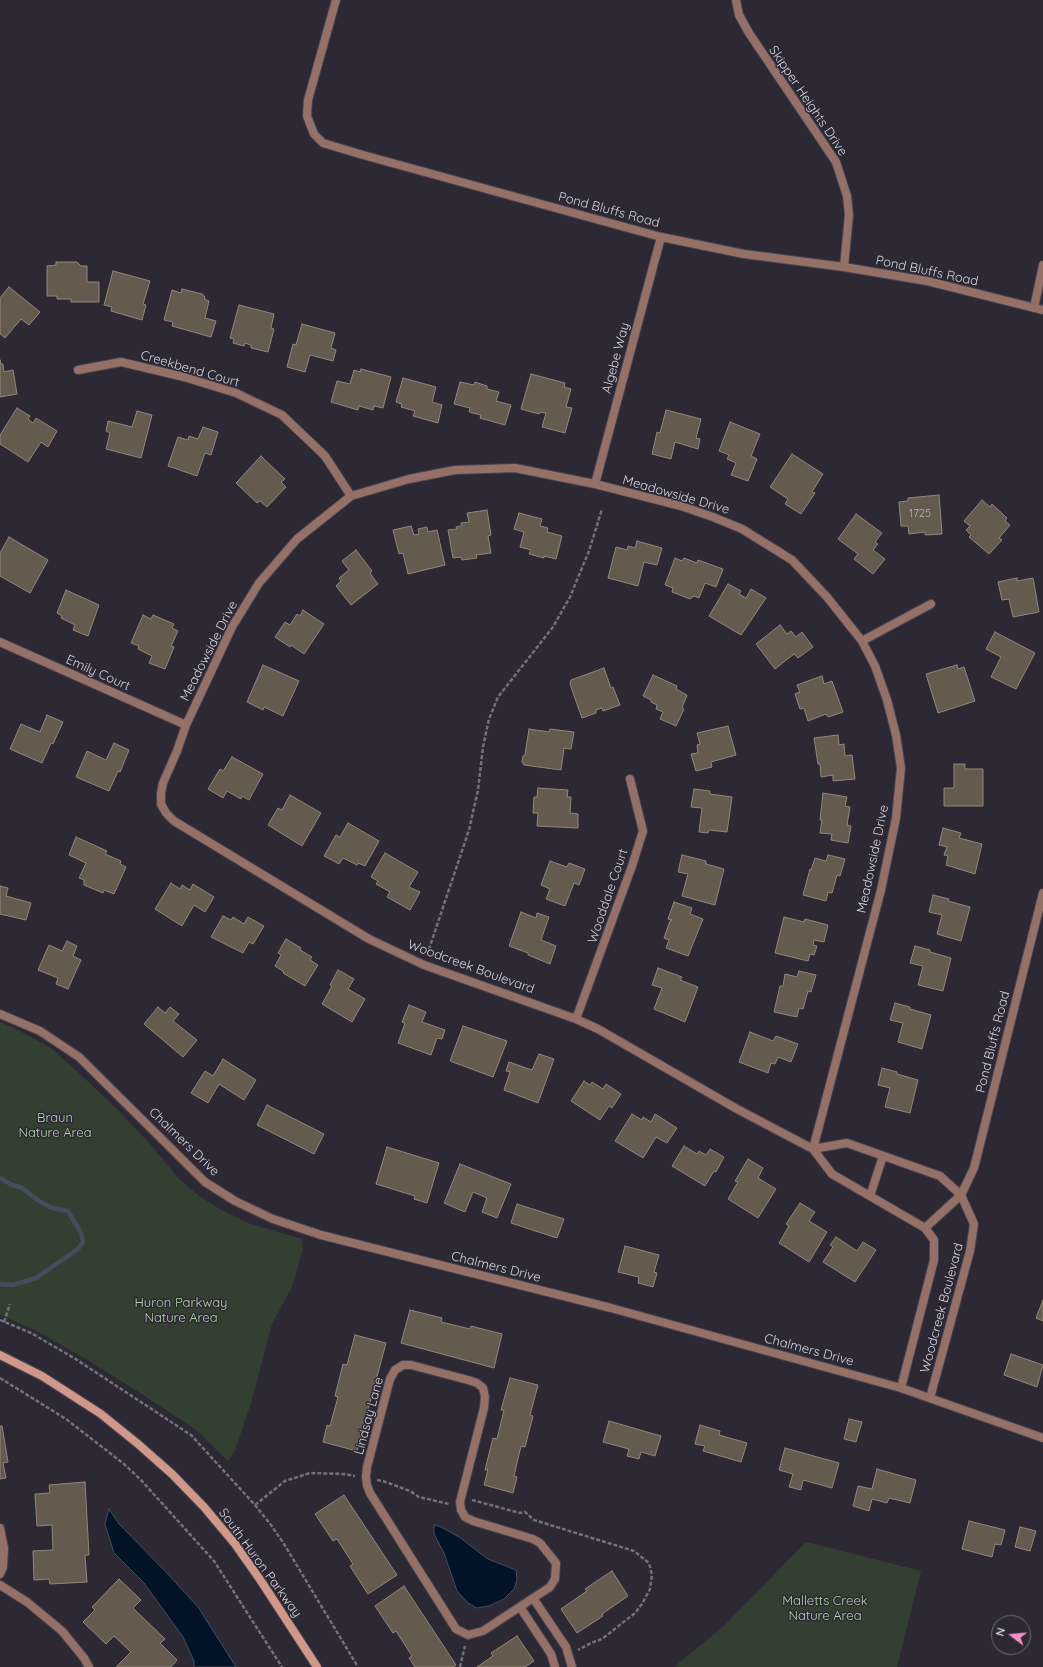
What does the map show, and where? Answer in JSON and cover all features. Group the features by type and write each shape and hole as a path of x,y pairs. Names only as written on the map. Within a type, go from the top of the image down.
{"main road":[{"name":"South Huron Parkway","path":"0,1355 42,1376 101,1414 172,1474 204,1507 234,1544 261,1581 317,1667"}],"street":[{"name":"Pond Bluffs Road","path":"336,0 308,100 307,116 314,134 324,143 661,237 744,254 844,267 927,282 1043,310"},
{"name":"Skipper Heights Drive","path":"736,0 739,15 749,33 836,162 847,196 849,215 844,267"},
{"name":"Algebe Way","path":"595,484 661,237"},
{"path":"1034,308 1043,265"},
{"name":"Creekbend Court","path":"78,370 121,362 184,377 236,393 282,415 325,456 351,496"},
{"name":"Meadowside Drive","path":"177,751 186,725 232,627 259,583 297,539 351,496 409,479 455,470 515,468 595,484 681,506 742,529 762,540 792,560 827,597 862,641 875,666 885,694 896,735 901,768 896,818 881,890 813,1149"},
{"path":"862,641 931,604"},
{"name":"Emily Court","path":"0,642 186,725"},
{"name":"Woodcreek Boulevard","path":"177,751 163,783 161,793 162,804 166,813 174,821 369,939 424,965 576,1019 598,1029 737,1109 813,1149 832,1174 925,1228 934,1240 934,1260 901,1388"},
{"name":"Wooddale Court","path":"576,1019 632,866 643,831 630,779"},
{"name":"Pond Bluffs Road","path":"961,1195 974,1168 1043,893"},
{"name":"Chalmers Drive","path":"0,1014 40,1031 79,1057 206,1182 235,1201 273,1218 321,1235 611,1308 901,1388 1043,1438"},
{"name":"Woodcreek Boulevard","path":"813,1149 847,1143 940,1176 961,1195 974,1224 970,1251 930,1398"},
{"path":"870,1196 883,1156"},
{"path":"925,1228 961,1195"},
{"name":"Lindsay Lane","path":"403,1365 411,1365 468,1380 477,1383 483,1388 485,1397 484,1408 460,1502 461,1510 465,1517 473,1521 525,1535 540,1543 556,1563 555,1579 550,1587 520,1607 483,1631 468,1635 456,1629 370,1493 366,1477 367,1467 390,1379 395,1370 403,1365"},
{"path":"0,1528 4,1548 3,1567 0,1574"},
{"path":"0,1585 27,1602 62,1631 84,1658 89,1667"},
{"path":"533,1598 566,1647 572,1667"},
{"path":"520,1607 551,1654 555,1667"}],"path":[{"path":"424,965 469,830 478,790 483,747 489,719 498,697 553,627 570,597 589,551 602,509"},
{"path":"4,1322 10,1304"},
{"path":"0,1320 31,1334 74,1358 190,1434 255,1505 271,1525 358,1667"},
{"path":"0,1378 66,1419 124,1464 141,1480 214,1561 282,1667"},
{"path":"460,1667 468,1635"}],"green space":[{"name":"Huron Parkway Nature Area","path":"0,1022 51,1048 117,1109 151,1145 179,1179 199,1196 223,1211 248,1223 302,1239 303,1249 292,1287 272,1324 251,1403 235,1450 228,1461 195,1429 134,1389 37,1331 0,1315"},
{"name":"Malletts Creek Nature Area","path":"806,1542 921,1571 897,1667 674,1667 723,1627"}],"water":[{"path":"109,1509 119,1524 198,1607 236,1667 194,1667 194,1661 183,1637 144,1583 114,1553 105,1524"},
{"path":"434,1525 441,1527 459,1537 488,1559 516,1570 517,1580 514,1589 504,1599 489,1606 477,1608 468,1603 457,1591 444,1553 434,1534"}],"building":[{"path":"56,262 77,262 81,266 87,266 87,282 99,282 99,302 71,302 71,299 57,299 57,296 47,296 47,266 56,265"},
{"path":"113,271 150,281 143,304 146,305 142,320 111,311 112,307 104,305"},
{"path":"9,287 40,312 29,325 21,319 5,338 0,334 0,298"},
{"path":"182,289 202,294 205,297 204,299 209,301 205,318 216,321 211,337 172,326 173,322 164,320 172,290 181,293"},
{"path":"239,305 274,314 271,328 274,329 268,352 251,348 251,345 245,343 244,346 233,343 234,339 230,338"},
{"path":"302,324 335,333 331,348 336,350 333,361 310,355 305,372 287,367 293,344 296,345"},
{"path":"0,360 1,364 3,364 4,372 13,370 17,394 0,397"},
{"path":"361,369 391,377 383,408 374,406 373,410 359,406 358,410 331,402 337,381 350,384 354,370 360,372"},
{"path":"531,374 565,383 564,387 571,389 566,407 572,408 565,433 542,427 546,413 540,412 539,414 521,409"},
{"path":"403,378 436,387 432,402 442,405 438,423 413,416 415,411 401,407 402,404 396,402"},
{"path":"460,382 474,385 475,382 487,386 487,389 499,392 496,401 511,405 505,425 480,418 481,415 469,412 470,408 454,404"},
{"path":"17,408 30,416 28,419 33,423 36,418 57,431 48,447 41,442 28,462 0,444 0,435"},
{"path":"666,410 701,419 696,438 700,439 698,449 675,442 671,459 652,454 657,432 660,433"},
{"path":"137,411 152,415 141,458 106,449 110,433 106,431 108,421 132,427"},
{"path":"730,422 760,434 751,456 757,459 748,481 731,475 736,463 727,459 729,455 719,451"},
{"path":"203,427 218,432 211,455 205,453 197,476 168,466 178,437 188,440 189,436 198,439"},
{"path":"792,454 823,474 812,492 815,493 801,514 785,504 788,499 770,487"},
{"path":"261,456 285,479 281,482 286,487 267,507 260,501 257,503 236,483"},
{"path":"939,495 942,534 925,535 925,532 909,534 908,526 901,526 899,502 908,501 908,498"},
{"path":"982,500 990,507 992,504 1007,518 1005,521 1010,525 999,538 1002,540 989,554 969,537 971,535 966,530 970,526 964,521"},
{"path":"487,510 491,535 488,536 491,553 476,555 477,558 462,560 461,557 453,558 448,530 457,529 456,527 461,526 461,523 469,522 467,513"},
{"path":"519,513 542,519 540,526 548,528 547,532 562,536 556,559 544,556 544,558 529,554 531,550 520,547 524,532 514,529"},
{"path":"856,514 882,533 875,542 878,544 873,550 885,559 873,574 854,559 858,554 838,539"},
{"path":"411,526 414,535 419,534 418,529 427,527 428,532 437,530 445,565 408,574 403,553 399,554 393,530"},
{"path":"9,537 48,560 30,593 0,576 0,553"},
{"path":"637,541 662,548 657,565 644,562 638,586 608,578 616,547 627,550 628,546 635,548"},
{"path":"356,550 372,571 370,573 378,584 351,605 336,586 341,581 339,578 349,570 342,561"},
{"path":"675,558 682,561 684,558 697,563 698,560 723,569 716,587 705,583 699,598 694,596 690,599 672,592 673,588 665,585"},
{"path":"1017,578 1017,581 1033,578 1039,612 1013,617 1009,599 1002,600 998,582"},
{"path":"728,584 741,591 739,594 746,598 751,589 766,598 741,635 709,616"},
{"path":"66,590 99,605 88,636 73,630 75,625 61,618 62,616 57,613"},
{"path":"303,610 324,624 304,654 275,637 285,622 290,625 297,614 300,616"},
{"path":"143,615 151,619 153,615 174,624 172,628 178,631 171,646 174,647 165,669 149,663 152,656 138,649 139,646 131,643"},
{"path":"780,625 787,634 791,631 796,637 802,632 813,647 798,658 794,654 775,669 756,644"},
{"path":"995,632 1035,653 1016,689 991,677 1001,657 986,649"},
{"path":"263,665 299,681 283,716 264,707 263,710 247,702"},
{"path":"957,665 958,669 964,667 975,701 938,713 926,674"},
{"path":"604,668 611,688 613,687 620,705 603,711 602,708 596,710 596,713 582,718 570,684 571,680"},
{"path":"653,675 677,686 676,689 687,695 682,708 684,709 676,726 660,719 663,712 656,709 657,705 643,696"},
{"path":"822,676 824,684 832,681 843,712 828,717 826,714 808,721 804,708 800,709 795,694 800,692 797,685"},
{"path":"47,715 63,722 42,763 10,749 21,724 40,732"},
{"path":"728,726 736,755 711,762 712,767 696,771 691,754 698,753 697,745 700,744 697,733"},
{"path":"529,729 549,732 550,729 574,732 571,749 564,748 561,770 524,765 522,762 523,756 525,755"},
{"path":"838,735 839,745 844,744 845,756 852,755 855,779 833,781 833,775 821,777 820,764 818,764 814,738"},
{"path":"114,743 129,750 120,772 118,771 109,791 76,777 87,751 106,760"},
{"path":"232,757 263,774 249,800 242,796 241,799 227,791 223,798 208,789 220,769 223,771"},
{"path":"954,764 965,764 965,769 983,769 983,806 944,806 944,788 954,788"},
{"path":"538,788 568,790 567,797 571,797 570,813 578,814 578,828 537,826 538,813 533,813 534,797 537,797"},
{"path":"694,789 710,791 710,794 732,797 727,832 709,830 708,833 699,832 702,808 691,807"},
{"path":"823,793 847,797 845,806 850,807 847,825 851,826 848,843 831,840 832,834 820,833"},
{"path":"290,795 321,813 302,846 268,825 278,808 282,810"},
{"path":"348,823 379,841 365,866 358,863 357,865 343,858 339,864 324,856 336,835 340,837"},
{"path":"943,828 961,833 959,838 982,844 975,874 946,865 948,856 944,855 947,847 939,845"},
{"path":"76,837 107,851 105,854 121,861 120,864 126,867 114,894 104,890 103,893 84,885 84,880 79,878 86,863 69,855"},
{"path":"385,853 418,872 409,887 420,892 410,910 387,897 390,892 376,884 378,881 371,877"},
{"path":"682,855 706,861 706,864 724,869 715,905 682,896 688,874 678,872"},
{"path":"828,855 845,859 840,876 837,875 832,893 828,892 826,901 803,895 810,869 811,870 815,858 826,861"},
{"path":"550,861 567,867 569,863 585,869 579,885 574,883 565,906 546,899 550,889 541,885"},
{"path":"171,883 180,889 182,885 190,890 193,884 214,897 205,912 194,905 182,926 155,909"},
{"path":"0,886 8,888 6,896 31,903 26,920 0,914"},
{"path":"933,895 970,907 961,941 937,934 942,915 929,912"},
{"path":"674,902 692,908 690,914 703,919 688,956 666,948 669,940 664,938 670,921 672,920 668,919"},
{"path":"521,912 536,918 537,913 549,917 541,940 556,946 550,964 528,955 528,953 509,946"},
{"path":"223,916 231,920 233,917 244,924 248,917 264,926 253,944 249,942 243,953 211,937"},
{"path":"784,917 804,922 805,919 828,925 824,942 814,940 813,945 817,946 814,955 810,954 808,961 775,953"},
{"path":"286,939 301,948 300,950 312,957 310,960 318,965 305,986 283,973 284,972 275,966 281,955 278,953"},
{"path":"67,941 77,946 73,956 81,960 68,989 56,984 58,978 38,970 49,945 62,951"},
{"path":"915,946 951,958 943,991 918,985 923,966 910,963"},
{"path":"658,968 682,977 680,980 698,987 685,1022 654,1009 662,988 652,985"},
{"path":"338,970 354,979 348,989 365,999 352,1022 322,1004 332,986 330,985"},
{"path":"799,971 816,975 811,992 808,991 803,1009 799,1008 797,1017 774,1012 780,986 783,986 785,974 797,977"},
{"path":"895,1003 931,1015 922,1049 898,1042 903,1023 890,1020"},
{"path":"409,1005 426,1012 422,1022 445,1030 442,1039 437,1038 431,1055 398,1043 405,1023 402,1022"},
{"path":"158,1007 165,1013 170,1007 179,1014 173,1021 197,1040 183,1057 144,1024"},
{"path":"463,1026 507,1041 493,1077 450,1061"},
{"path":"750,1032 773,1041 776,1036 798,1044 791,1062 778,1057 775,1064 771,1063 768,1073 739,1062"},
{"path":"539,1054 554,1059 538,1103 504,1090 510,1072 506,1071 509,1062 532,1070"},
{"path":"223,1059 256,1080 244,1100 219,1084 208,1103 191,1093 205,1071 213,1076"},
{"path":"882,1068 918,1080 910,1113 885,1107 890,1088 878,1085"},
{"path":"584,1081 590,1085 592,1082 603,1089 606,1084 621,1094 612,1108 609,1106 600,1120 571,1101"},
{"path":"267,1105 324,1134 314,1154 257,1125"},
{"path":"632,1114 642,1120 643,1117 651,1122 655,1114 677,1128 667,1143 656,1137 643,1158 615,1141"},
{"path":"684,1146 697,1154 699,1151 706,1155 710,1149 724,1157 716,1172 714,1171 705,1186 672,1166"},
{"path":"387,1147 439,1163 427,1203 414,1199 415,1196 376,1184"},
{"path":"748,1159 763,1168 758,1178 776,1189 758,1218 728,1199 738,1182 735,1181"},
{"path":"460,1164 511,1184 497,1218 482,1212 487,1198 473,1192 465,1212 444,1203"},
{"path":"800,1203 815,1212 809,1221 827,1232 809,1262 779,1243 789,1226 786,1224"},
{"path":"517,1204 564,1219 557,1238 511,1223"},
{"path":"836,1237 857,1251 863,1242 876,1250 855,1282 823,1262 833,1247 830,1245"},
{"path":"625,1246 659,1255 654,1272 657,1273 653,1287 638,1283 639,1277 618,1272"},
{"path":"1043,1300 1043,1321 1036,1318"},
{"path":"410,1310 442,1318 441,1322 470,1329 471,1326 502,1334 494,1368 401,1343"},
{"path":"355,1335 386,1343 357,1451 323,1442 327,1425 330,1426 338,1397 335,1396 343,1364 347,1365"},
{"path":"1011,1354 1043,1365 1037,1387 1004,1375"},
{"path":"510,1378 538,1385 530,1415 533,1416 525,1447 521,1446 514,1476 517,1477 513,1493 484,1485 488,1470 485,1470 493,1438 497,1439 504,1410 501,1410"},
{"path":"849,1419 862,1422 856,1442 844,1439"},
{"path":"609,1421 661,1436 655,1456 641,1452 639,1459 627,1456 629,1449 603,1442"},
{"path":"700,1425 720,1431 719,1435 747,1443 741,1462 703,1451 705,1446 695,1444"},
{"path":"0,1426 2,1426 8,1462 3,1463 6,1478 0,1479"},
{"path":"785,1448 839,1463 832,1488 803,1480 801,1490 789,1487 793,1474 779,1470"},
{"path":"877,1469 916,1480 910,1503 889,1498 887,1503 872,1499 869,1511 853,1506 858,1486 872,1489"},
{"path":"85,1482 89,1555 85,1555 87,1582 50,1584 49,1579 34,1580 33,1551 53,1550 52,1525 37,1526 35,1494 50,1493 49,1485"},
{"path":"344,1495 397,1575 368,1594 350,1566 353,1564 337,1539 333,1541 315,1514"},
{"path":"969,1521 1005,1530 1001,1545 995,1544 992,1557 962,1549"},
{"path":"1020,1527 1036,1531 1030,1551 1015,1547"},
{"path":"612,1571 628,1596 602,1614 603,1616 577,1633 561,1609 587,1591 585,1589"},
{"path":"119,1579 141,1600 133,1608 165,1639 160,1643 177,1660 171,1667 116,1667 131,1652 114,1636 106,1644 83,1622 95,1610 92,1607"},
{"path":"404,1586 456,1665 453,1667 415,1667 409,1658 412,1656 396,1631 393,1633 375,1606"},
{"path":"517,1636 534,1661 525,1667 477,1667 493,1656 491,1653"}],"waterway":[{"path":"0,1178 12,1185 22,1188 39,1201 52,1208 68,1211 81,1233 83,1242 78,1249 36,1278 13,1285 0,1284"}],"park label":[{"name":"Braun Nature Area","path":"55,1126"}]}
